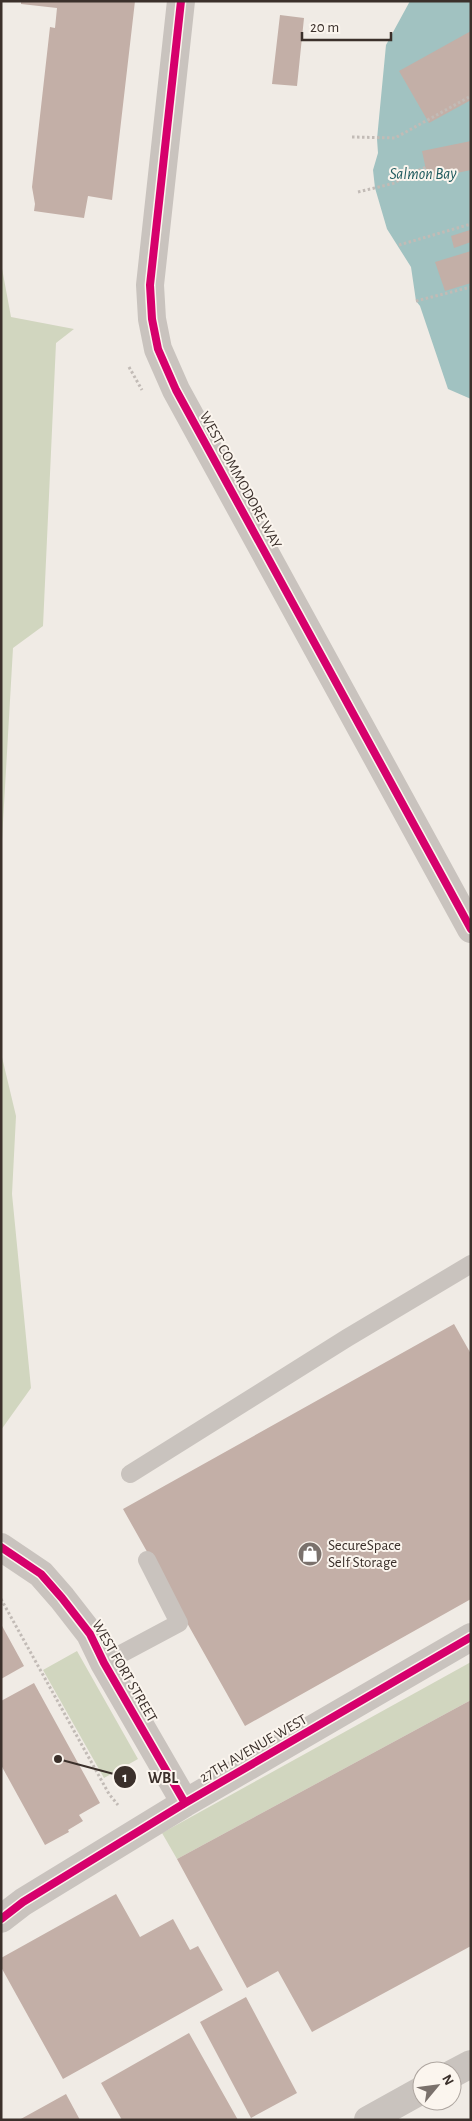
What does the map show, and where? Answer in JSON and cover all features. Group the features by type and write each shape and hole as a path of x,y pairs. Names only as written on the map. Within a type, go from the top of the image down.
{"street":[{"name":"WEST COMMODORE WAY","path":"181,1 150,285 152,319 158,349 176,390 471,929"},
{"name":"WEST FORT STREET","path":"1,1547 41,1574 90,1634 104,1663 185,1803"},
{"name":"27TH AVENUE WEST","path":"1,1919 23,1902 185,1803 471,1638"},
{"path":"368,2120 412,2096"}],"lane":[{"path":"130,1474 347,1338 471,1264"},
{"path":"104,1663 179,1623 147,1560"}],"path":[{"path":"352,138 395,138 471,96"},
{"path":"358,192 395,183 403,177 426,167"},
{"path":"399,246 471,224"},
{"path":"416,301 471,288"},
{"path":"129,367 146,396"},
{"path":"1,1599 109,1794 118,1805"}],"green space":[{"path":"1,263 11,317 74,329 56,343 43,626 13,648 1,857"},
{"path":"1,1053 16,1116 12,1194 31,1388 1,1430"},
{"path":"77,1651 138,1759 104,1778 43,1670"},
{"path":"471,1662 471,1700 177,1859 162,1833"}],"water":[{"name":"Salmon Bay","path":"410,1 471,1 471,399 448,389 420,306 416,301 411,267 387,229 375,188 373,170 378,153 377,139 386,45"}],"building":[{"path":"21,1 135,1 112,200 88,196 84,218 34,211 35,204 32,187 50,27 55,28 57,8 21,4"},
{"path":"280,15 304,18 297,86 272,84"},
{"path":"471,31 471,100 429,123 399,71"},
{"path":"471,141 471,170 428,179 422,151"},
{"path":"470,230 471,242 454,248 451,236"},
{"path":"471,251 471,283 445,291 435,262"},
{"name":"SecureSpace Self Storage","path":"454,1324 471,1354 471,1599 245,1726 123,1509"},
{"path":"1,1624 24,1666 1,1679"},
{"path":"34,1683 100,1803 79,1815 83,1821 68,1830 69,1832 45,1845 1,1765 1,1701"},
{"path":"471,1700 471,1946 312,2032 278,1971 247,1988 177,1859"},
{"path":"116,1894 140,1937 173,1919 190,1950 198,1946 223,1990 63,2079 1,1967 1,1958"},
{"path":"246,1997 297,2093 251,2118 200,2022"},
{"path":"189,2033 238,2120 122,2120 101,2083"},
{"path":"66,2094 80,2120 19,2120"}],"cycle path":[{"path":"181,1 150,285 152,319 158,349 176,390 471,929"},
{"path":"1,1547 41,1574 90,1634 104,1663 185,1803"},
{"path":"1,1919 23,1902 185,1803 471,1637"}],"place":[{"name":"SecureSpace Self Storage","path":"310,1554"},
{"name":"WBL","path":"58,1759"}]}
